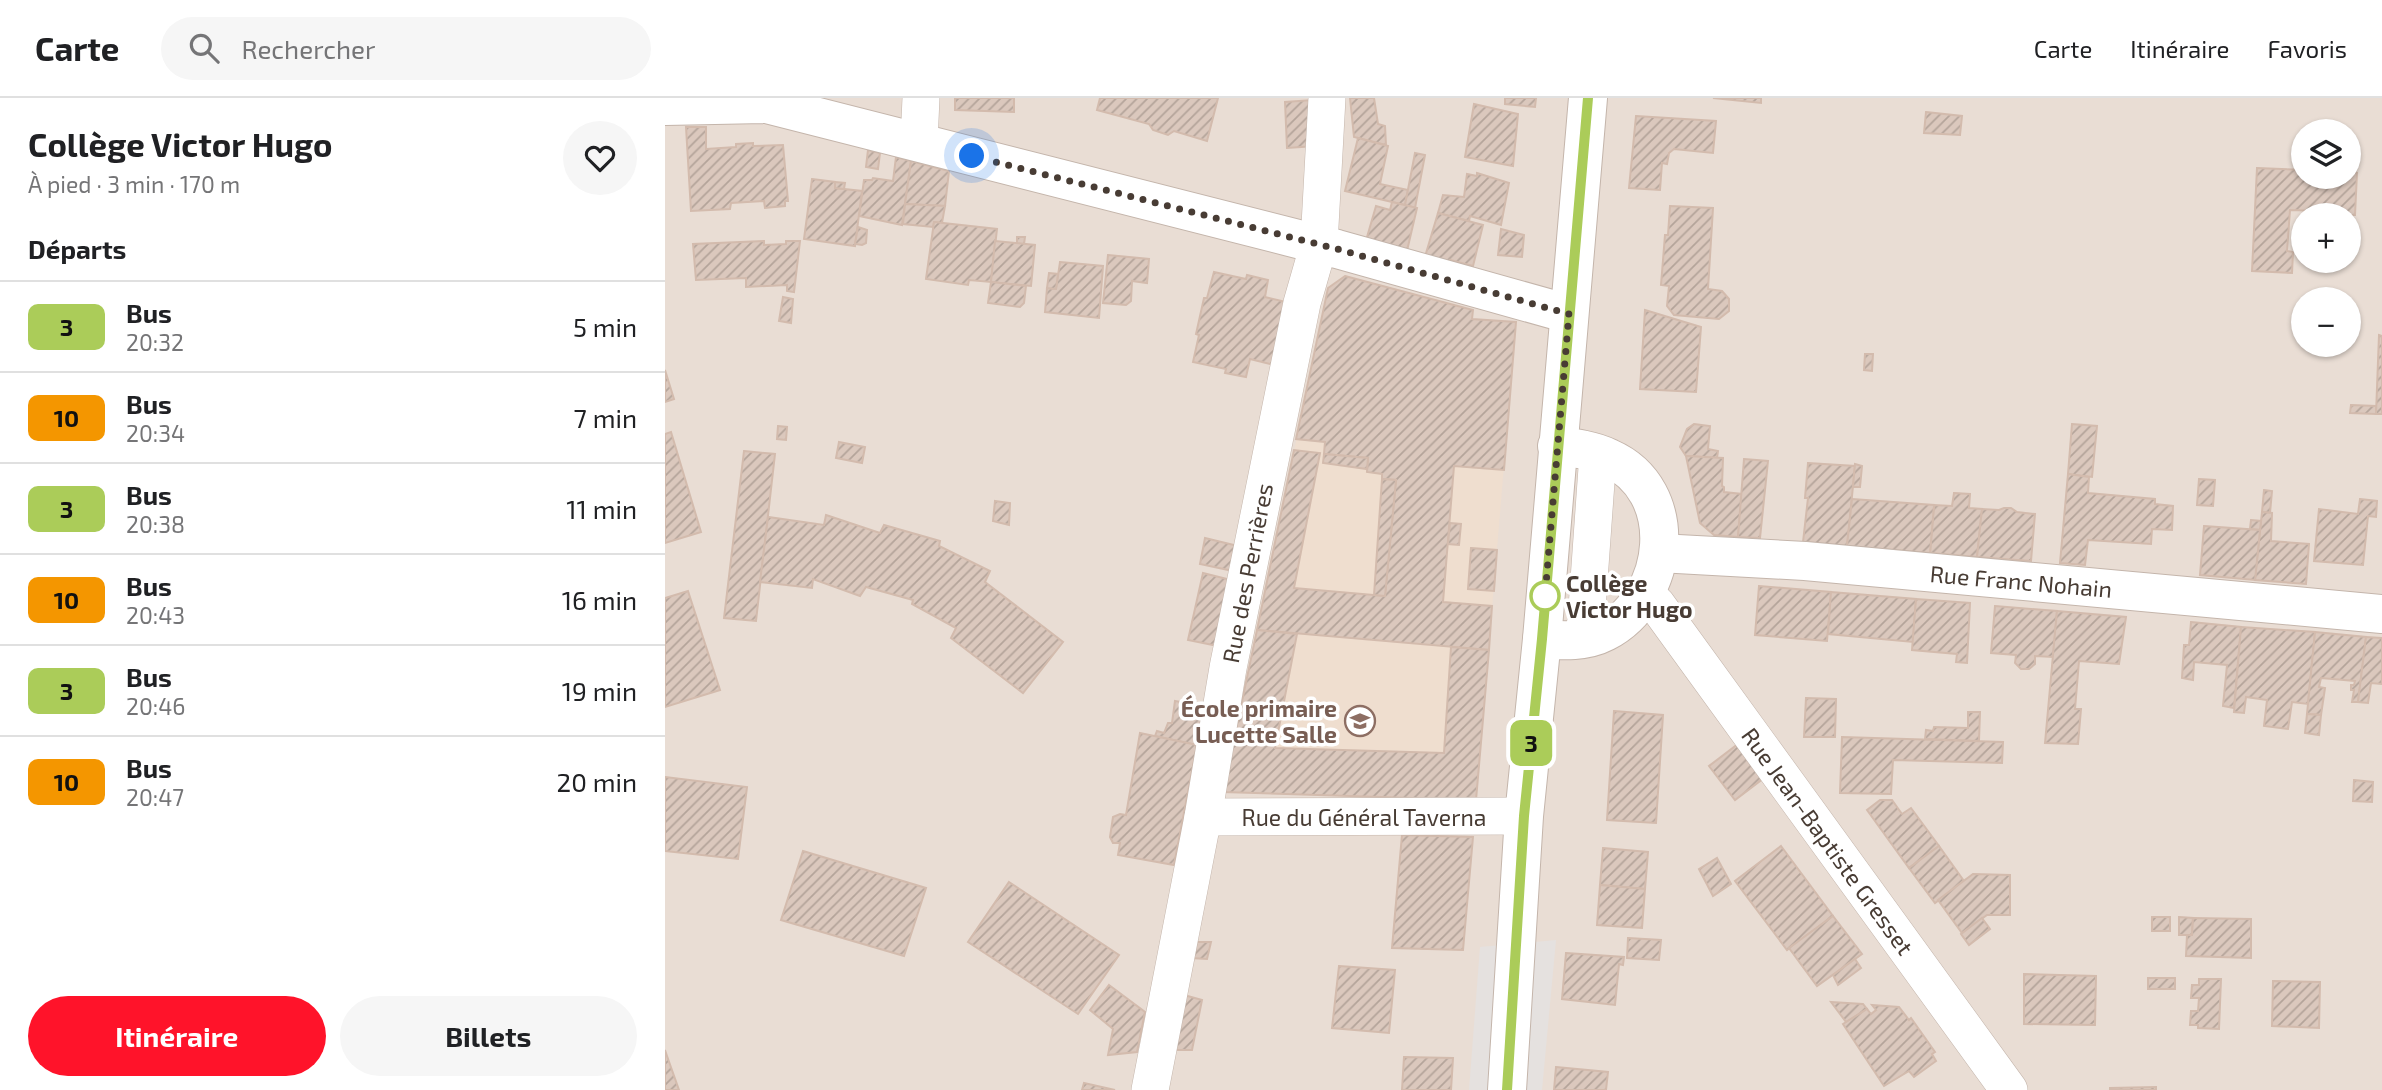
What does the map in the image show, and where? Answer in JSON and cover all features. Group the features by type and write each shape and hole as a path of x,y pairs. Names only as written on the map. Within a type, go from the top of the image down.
{"street":[{"path":"919,142 921,98"},
{"name":"Rue des Perrières","path":"1150,1090 1203,817 1236,627 1302,303 1319,244 1327,98"},
{"path":"1507,1090 1524,816 1542,639 1588,98"},
{"path":"665,106 767,101 1319,244 1569,314"},
{"path":"1542,639 1581,639 1604,633 1623,620 1646,593 1655,576 1659,553 1660,529 1655,510 1647,493 1627,468 1611,458 1557,446"},
{"path":"1581,639 1586,622 1598,454"},
{"name":"Rue Franc Nohain","path":"1659,553 1805,561 2382,614"},
{"name":"Rue Jean-Baptiste Gresset","path":"1646,593 2010,1090"},
{"name":"Rue du Général Taverna","path":"1203,817 1524,816"}],"shaded area":[{"path":"665,98 2382,98 2382,1090 665,1090"},
{"path":"1345,276 1473,310 1473,319 1516,322 1476,800 1223,792 1328,288"},
{"path":"1556,940 1542,1090 1469,1090 1480,947"}],"building":[{"path":"955,98 1014,98 1014,112 955,110"},
{"path":"1100,98 1218,98 1207,141 1174,131 1168,135 1153,130 1149,124 1097,110"},
{"path":"1350,98 1374,98 1378,124 1385,126 1386,145 1354,137"},
{"path":"1505,98 1536,98 1535,107 1505,104"},
{"path":"1713,98 1761,98 1761,103"},
{"path":"1313,100 1316,146 1287,148 1285,102"},
{"path":"1474,104 1518,114 1513,166 1465,157"},
{"path":"1926,112 1962,116 1960,135 1924,133"},
{"path":"1636,116 1716,121 1713,153 1674,149 1669,153 1667,164 1662,163 1660,190 1629,188"},
{"path":"686,127 706,127 706,149 753,143 753,146 783,145 788,201 785,201 785,206 765,208 764,201 731,203 730,209 691,211"},
{"path":"1358,138 1388,146 1380,184 1408,190 1405,205 1345,191"},
{"path":"868,150 880,153 878,169 866,167"},
{"path":"1415,153 1425,155 1415,208 1405,205"},
{"path":"896,157 911,161 902,225 859,216 864,180 873,178 893,181"},
{"path":"911,161 949,171 945,206 905,204"},
{"path":"2257,168 2291,169 2291,189 2356,189 2356,203 2291,203 2287,251 2291,252 2291,273 2252,271"},
{"path":"1477,173 1509,183 1501,225 1470,216 1469,221 1438,213 1443,195 1464,197 1467,174 1477,176"},
{"path":"812,179 835,182 835,188 862,191 855,246 804,239"},
{"path":"835,182 845,183 844,189 835,188"},
{"path":"1392,202 1417,208 1406,255 1365,244 1376,206 1390,210"},
{"path":"905,204 945,206 942,223 934,222 933,227 903,224"},
{"path":"1670,206 1713,208 1708,289 1722,291 1729,299 1729,311 1719,319 1674,315 1667,306 1669,286 1661,285"},
{"path":"1438,213 1483,225 1473,266 1450,260 1448,267 1424,260"},
{"path":"934,222 997,229 991,282 969,280 968,285 926,279"},
{"path":"858,227 867,230 866,243 862,245 855,244"},
{"path":"1501,229 1524,235 1522,257 1498,255"},
{"path":"1017,237 1025,237 1024,244 1017,244"},
{"path":"764,241 764,245 800,241 794,292 787,291 787,285 746,287 746,278 696,280 693,244"},
{"path":"995,241 1035,245 1031,286 991,282"},
{"path":"1108,255 1149,259 1147,283 1132,281 1131,301 1126,305 1103,303"},
{"path":"1060,262 1103,266 1099,318 1045,312 1047,288 1056,289"},
{"path":"1214,272 1246,279 1247,275 1268,280 1265,297 1286,302 1274,365 1250,359 1246,377 1225,373 1226,369 1193,362 1204,298 1207,298"},
{"path":"1049,273 1058,274 1056,289 1047,288"},
{"path":"1345,276 1473,310 1472,319 1516,322 1504,470 1454,466 1443,602 1492,606 1489,650 1257,630 1294,450 1320,453 1294,588 1385,596 1396,480 1382,479 1382,474 1367,472 1368,458 1324,454 1325,442 1296,439 1328,288"},
{"path":"991,282 1026,286 1024,303 1020,307 988,303"},
{"path":"783,297 793,299 791,323 779,321"},
{"path":"1645,310 1701,327 1696,392 1640,389"},
{"path":"2379,335 2382,336 2382,414 2376,414"},
{"path":"1865,354 1873,354 1872,371 1864,370"},
{"path":"665,370 674,399 665,402"},
{"path":"2351,405 2376,406 2376,414 2350,413"},
{"path":"1694,424 1710,426 1708,449 1718,451 1717,458 1686,456 1680,447 1687,429"},
{"path":"2072,424 2097,426 2092,477 2068,474"},
{"path":"778,426 787,427 786,440 777,439"},
{"path":"671,432 701,532 665,543 665,434"},
{"path":"839,442 865,447 862,463 836,458"},
{"path":"744,451 775,454 756,621 724,618"},
{"path":"1324,454 1368,458 1367,469 1323,463"},
{"path":"1686,456 1723,458 1724,492 1742,494 1738,537 1714,535 1700,523"},
{"path":"1744,459 1768,461 1760,538 1738,537"},
{"path":"1808,463 1855,466 1847,546 1803,542 1808,498 1805,498"},
{"path":"1855,464 1862,466 1860,487 1853,487"},
{"path":"2068,474 2089,477 2088,493 2155,499 2155,504 2173,506 2172,530 2152,529 2151,544 2088,540 2085,565 2060,563"},
{"path":"1382,479 1396,480 1385,596 1374,595"},
{"path":"2199,479 2215,480 2213,506 2197,505"},
{"path":"2264,490 2272,491 2270,513 2262,512"},
{"path":"1954,493 1970,494 1969,508 1982,509 1977,557 1930,553 1934,505 1952,506"},
{"path":"1852,499 1934,505 1930,553 1847,546"},
{"path":"2360,499 2377,501 2376,517 2368,516 2363,565 2314,561 2319,509 2358,514"},
{"path":"995,501 1010,503 1009,525 993,521"},
{"path":"2004,508 2035,514 2031,561 1977,557 1982,509"},
{"path":"2262,512 2272,513 2271,541 2309,544 2306,584 2255,580"},
{"path":"826,515 880,533 884,525 940,541 939,546 990,571 985,582 1063,642 1023,693 951,638 956,628 912,604 913,600 866,587 860,596 813,579 812,588 760,582 768,517 824,525"},
{"path":"2251,520 2261,521 2260,530 2250,529"},
{"path":"1450,523 1461,524 1459,545 1448,544"},
{"path":"2204,526 2260,530 2255,580 2200,575"},
{"path":"1205,538 1238,546 1233,571 1200,564"},
{"path":"1471,548 1497,550 1494,591 1468,589"},
{"path":"1203,573 1231,580 1218,646 1188,640"},
{"path":"1759,586 1831,592 1827,641 1755,635"},
{"path":"688,591 720,690 665,707 665,598"},
{"path":"1831,592 1916,599 1913,642 1828,634"},
{"path":"1916,599 1970,603 1967,663 1956,662 1957,654 1912,650"},
{"path":"1995,606 2057,611 2053,657 2035,656 2035,664 2029,669 2021,669 2015,663 2016,655 1991,653"},
{"path":"2057,611 2126,617 2119,664 2079,661 2075,709 2081,709 2078,744 2045,743"},
{"path":"2191,622 2241,627 2234,708 2223,706 2227,665 2194,662 2193,680 2182,678 2184,645 2189,645"},
{"path":"2241,627 2315,632 2308,704 2292,702 2288,729 2264,726 2267,700 2246,697 2244,713 2234,712"},
{"path":"1257,630 1297,634 1275,748 1444,753 1451,647 1489,650 1476,800 1223,792"},
{"path":"2315,632 2366,637 2358,702 2352,702 2354,690 2351,690 2351,685 2354,685 2355,681 2321,678 2319,687 2325,688 2321,715 2307,714"},
{"path":"2366,637 2382,638 2382,684 2371,683 2368,703 2358,702"},
{"path":"1806,698 1836,699 1835,737 1804,737"},
{"path":"1175,701 1206,706 1197,745 1155,736 1157,731 1164,733 1168,723 1172,723"},
{"path":"1614,711 1663,715 1656,823 1607,820"},
{"path":"1968,712 1980,712 1979,741 1925,739 1926,730 1933,731 1934,727 1968,728"},
{"path":"2307,714 2321,715 2319,735 2305,733"},
{"path":"1140,733 1197,745 1174,865 1118,855 1120,843 1113,843 1110,837 1113,817 1126,815"},
{"path":"1842,737 2003,742 2002,763 1893,760 1891,794 1840,793"},
{"path":"1738,744 1764,778 1735,800 1709,766"},
{"path":"665,777 747,787 738,859 665,851"},
{"path":"2354,780 2373,782 2372,802 2353,801"},
{"path":"1880,800 1892,800 1902,814 1911,808 1939,846 1909,868 1867,810"},
{"path":"1402,835 1473,837 1463,950 1392,948"},
{"path":"1781,846 1833,916 1787,950 1735,881"},
{"path":"1939,846 1964,881 1935,903 1909,868"},
{"path":"1603,848 1648,852 1645,889 1600,885"},
{"path":"803,851 926,888 904,956 781,920"},
{"path":"1717,858 1731,884 1713,896 1699,869"},
{"path":"1973,874 2010,875 2010,915 1987,915 1962,933 1938,900"},
{"path":"1009,882 1119,955 1078,1014 968,942"},
{"path":"1600,885 1645,889 1642,928 1597,925"},
{"path":"1833,916 1862,954 1817,986 1789,948"},
{"path":"2152,917 2170,917 2170,931 2152,931"},
{"path":"2179,917 2193,918 2192,935 2179,935"},
{"path":"1982,918 1990,929 1969,945 1961,934"},
{"path":"2193,918 2251,919 2251,958 2186,956 2187,935 2192,935"},
{"path":"1628,938 1661,940 1659,960 1627,958"},
{"path":"1194,942 1211,942 1207,959 1191,958"},
{"path":"1566,953 1624,957 1623,965 1619,964 1615,1005 1562,999"},
{"path":"1855,959 1861,968 1838,985 1833,975"},
{"path":"1339,966 1395,970 1389,1033 1332,1028"},
{"path":"2024,974 2096,976 2095,1025 2024,1024"},
{"path":"2148,978 2175,978 2175,989 2148,989"},
{"path":"2199,979 2221,979 2219,1029 2190,1025 2191,1011 2198,1011 2199,998 2191,998 2192,985 2199,985"},
{"path":"2273,981 2320,982 2319,1028 2272,1026"},
{"path":"1109,985 1145,1012 1137,1052 1108,1055 1113,1029 1090,1010"},
{"path":"1184,995 1202,1000 1192,1050 1173,1050"},
{"path":"1831,1002 1863,1004 1867,1009 1846,1022"},
{"path":"1872,1005 1899,1007 1909,1020 1911,1018 1935,1052 1932,1054 1936,1061 1914,1077 1909,1071 1884,1086 1843,1024 1867,1009 1871,1014 1876,1010"},
{"path":"665,1050 667,1056 679,1090 665,1090"},
{"path":"1404,1057 1453,1058 1451,1090 1402,1090"},
{"path":"1556,1067 1608,1072 1606,1090 1554,1090"},
{"path":"1084,1083 1115,1090 1082,1090"},
{"path":"2156,1087 2156,1090 2110,1090 2110,1088"}],"bus line":[{"name":"3","path":"1507,1090 1524,816 1542,639 1588,98"}],"place":[{"name":"Collège Victor Hugo","path":"1545,596"},
{"name":"École primaire Lucette Salle","path":"1360,721"}],"route":[{"path":"972,156 1337,249 1569,314 1545,596"}]}
